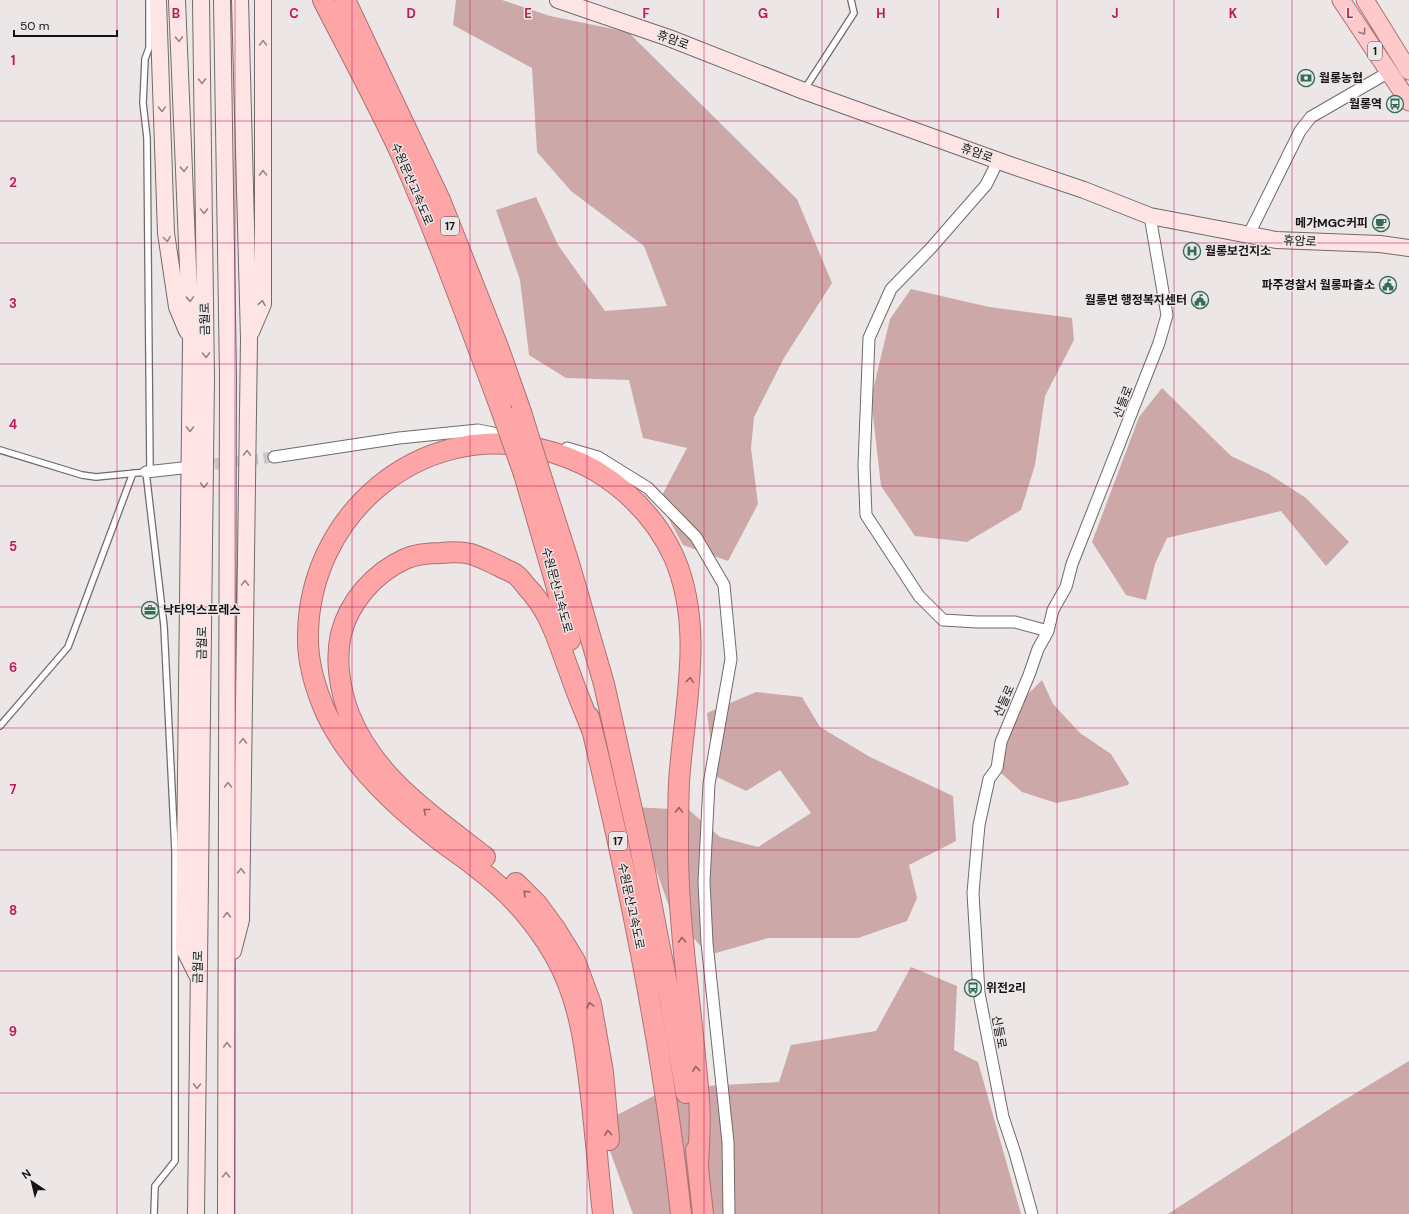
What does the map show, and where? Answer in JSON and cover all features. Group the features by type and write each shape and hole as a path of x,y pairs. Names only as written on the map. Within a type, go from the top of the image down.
{"highway":[{"name":"수원문산고속도로","path":"323,0 359,49 440,200 498,347 521,412 556,582 621,853 642,954 674,1154 681,1214"},
{"name":"수원문산고속도로","path":"345,0 371,92 404,163 434,235 501,408 533,475 568,560 604,684 644,869 670,1000 698,1164 703,1214"},
{"path":"603,1214 587,1060 570,986 556,958 539,930 521,907 505,891 477,868 434,837 395,803 371,778 349,752 333,727 320,699 311,669 308,634 312,599 319,570 330,546 347,519 366,497 387,479 409,464 440,452 469,444 496,443 522,445 555,452 581,462 606,477 628,494 647,513 673,555 682,579 690,620 691,663 679,782 678,856 683,947 700,1105 698,1164"},
{"path":"592,730 551,620 537,597 515,574 486,560 470,554 452,552 425,554 406,559 388,568 373,580 360,595 348,614 341,635 339,656 340,682 349,714 364,743 386,773 411,798 513,880 537,904 575,960 591,1004 603,1072 616,1214"}],"main road":[{"path":"158,0 166,233 177,307 191,341"},
{"path":"177,0 191,341 184,949 198,977"},
{"name":"금월로","path":"196,1214 206,379 201,0"},
{"name":"금월로","path":"222,0 228,376 226,1214"},
{"path":"227,978 241,920 249,339 240,0"},
{"path":"249,339 262,304 263,0"},
{"name":"휴암로","path":"558,0 669,38 804,90 998,161 1084,190 1150,216 1276,240 1380,244 1409,248"},
{"name":"1","path":"1341,0 1409,102"},
{"name":"1","path":"1365,0 1409,71"}],"street":[{"path":"1249,234 1300,131 1311,117 1389,72"},
{"path":"998,161 986,185 932,248 891,289 869,338 864,465 866,515 919,596 943,620 1015,622 1048,631"},
{"name":"산들로","path":"1032,1214 1003,1117 979,993 974,894 979,825 989,779 997,768 1001,742 1007,726 1030,675 1038,649 1048,631 1053,610 1066,588 1072,564 1160,343 1167,315 1150,216"},
{"path":"274,457 398,438 478,430 555,444 598,458 648,488 696,537 724,585 731,659 709,784 704,882 707,943 728,1142 729,1214"},
{"path":"148,472 182,468"}],"lane":[{"path":"149,0 150,48 145,59 143,103 147,138 148,472 164,626 175,851 175,1161 155,1186 154,1214"},
{"path":"804,90 854,13 851,0"},
{"path":"0,450 82,475 96,477 148,472"},
{"path":"0,726 68,647 133,473"}],"shaded area":[{"path":"456,0 502,0 550,16 628,32 797,199 832,283 784,358 754,417 751,448 758,504 728,561 683,545 659,501 687,448 643,438 629,380 566,378 529,355 520,280 496,210 536,197 558,245 605,311 667,306 644,246 571,191 537,152 532,68 453,25"},
{"path":"911,289 989,307 1072,318 1074,340 1045,396 1035,465 1021,510 967,542 915,536 881,486 871,398 890,319"},
{"path":"1162,388 1231,456 1269,474 1306,498 1349,542 1326,566 1281,511 1167,538 1155,564 1146,600 1126,595 1092,542 1139,417"},
{"path":"1042,680 1053,704 1080,733 1111,754 1129,783 1128,785 1056,803 1022,792 1001,773 1005,732 1027,695"},
{"path":"756,692 802,697 820,727 870,757 953,796 956,841 909,865 917,898 907,921 858,938 768,938 709,955 672,915 634,807 689,810 720,837 758,847 811,813 780,770 746,791 715,776 707,713"},
{"path":"911,967 957,986 954,1050 978,1062 1021,1214 633,1214 600,1124 669,1088 779,1082 791,1045 876,1031"},
{"path":"1409,1061 1409,1214 1168,1214 1336,1105"}],"tunnel":[{"path":"198,466 274,457"}],"place":[{"name":"월롱농협","path":"1306,78"},
{"name":"월롱역","path":"1395,104"},
{"name":"메가MGC커피","path":"1381,223"},
{"name":"월롱보건지소","path":"1192,251"},
{"name":"파주경찰서 월롱파출소","path":"1388,285"},
{"name":"월롱면 행정복지센터","path":"1200,300"},
{"name":"낙타익스프레스","path":"150,610"},
{"name":"위전2리","path":"973,988"}]}
